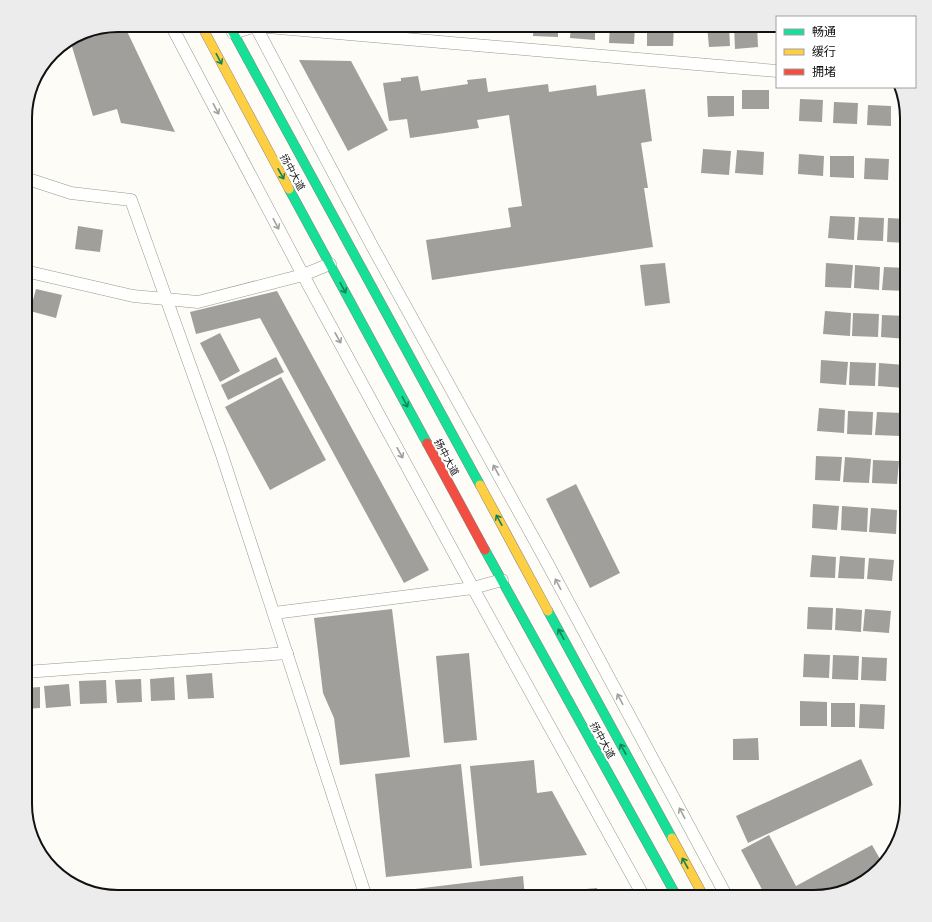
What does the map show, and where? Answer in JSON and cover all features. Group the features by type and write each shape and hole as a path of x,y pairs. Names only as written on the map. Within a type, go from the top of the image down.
{"main road":[{"name":"扬中大道","path":"204,32 333,263 673,890"},
{"path":"211,45 227,32"},
{"name":"扬中大道","path":"233,32 350,255 522,570 700,890"},
{"path":"653,854 674,842"}],"street":[{"path":"175,32 303,275 473,588 640,890"},
{"path":"258,32 371,244 544,557 723,890"},
{"path":"325,32 776,71"},
{"path":"32,180 71,193 131,200 221,452 364,890"},
{"path":"32,273 133,296 198,302 303,275 333,263"},
{"path":"274,613 473,588 505,578"},
{"path":"32,671 287,653"}],"building":[{"path":"127,32 175,132 121,123 117,109 93,116 72,46 90,37 101,34"},
{"path":"498,32 521,32 521,33"},
{"path":"533,32 558,32 558,37 533,36"},
{"path":"570,32 595,32 595,40 570,38"},
{"path":"610,32 635,32 634,44 609,43"},
{"path":"647,32 674,32 673,46 647,46"},
{"path":"708,32 729,32 730,46 709,47"},
{"path":"734,32 757,32 758,47 735,49"},
{"path":"299,60 351,61 388,130 348,151"},
{"path":"418,76 421,91 468,84 467,80 486,78 488,92 548,84 549,92 596,85 597,96 645,89 652,141 641,143 648,188 644,188 653,247 432,280 426,240 511,227 508,208 522,206 509,115 477,120 479,128 410,138 407,119 389,121 383,83 401,81 401,78"},
{"path":"742,90 769,90 769,109 742,109"},
{"path":"707,96 734,96 734,116 708,117"},
{"path":"800,99 823,100 822,122 799,121"},
{"path":"834,102 858,103 857,124 833,123"},
{"path":"868,105 891,106 891,126 867,125"},
{"path":"703,149 731,151 729,175 701,173"},
{"path":"737,150 764,152 763,175 735,173"},
{"path":"799,154 824,156 823,176 798,174"},
{"path":"830,156 854,156 854,178 830,177"},
{"path":"865,158 889,159 888,180 864,179"},
{"path":"830,216 855,217 854,240 828,238"},
{"path":"859,217 884,218 883,241 857,240"},
{"path":"888,218 900,219 900,243 887,242"},
{"path":"78,226 103,230 100,252 75,249"},
{"path":"665,263 670,303 645,306 640,265"},
{"path":"826,263 853,265 851,288 825,287"},
{"path":"855,265 880,267 879,290 854,288"},
{"path":"884,267 900,268 900,291 882,290"},
{"path":"36,289 62,295 56,318 32,312 32,304"},
{"path":"277,291 429,570 404,583 260,318 196,334 190,312"},
{"path":"825,311 851,313 850,336 823,334"},
{"path":"853,313 879,314 878,337 852,336"},
{"path":"882,315 900,316 900,338 881,337"},
{"path":"220,333 240,371 220,382 200,343"},
{"path":"276,357 284,372 228,400 221,385"},
{"path":"821,360 848,362 846,385 820,383"},
{"path":"850,362 876,363 875,386 849,385"},
{"path":"879,363 900,365 900,388 878,386"},
{"path":"281,377 326,460 270,490 225,407"},
{"path":"819,408 845,410 844,433 817,431"},
{"path":"848,411 873,412 872,435 847,434"},
{"path":"877,412 900,413 900,436 875,435"},
{"path":"816,456 842,457 840,481 815,480"},
{"path":"845,457 871,459 869,483 843,482"},
{"path":"873,460 899,461 897,484 872,483"},
{"path":"576,484 620,573 590,588 546,499"},
{"path":"813,504 839,506 837,530 812,528"},
{"path":"842,506 868,508 867,532 841,530"},
{"path":"871,508 897,510 896,534 869,532"},
{"path":"812,555 836,557 835,578 810,577"},
{"path":"840,556 865,558 864,579 838,578"},
{"path":"869,558 894,560 892,581 867,579"},
{"path":"808,607 833,608 832,630 807,629"},
{"path":"836,608 862,610 861,632 835,630"},
{"path":"392,609 410,757 340,765 334,718 323,693 314,618"},
{"path":"865,609 891,611 889,633 863,631"},
{"path":"469,653 477,740 444,743 436,656"},
{"path":"804,654 830,655 829,678 803,677"},
{"path":"833,655 859,656 858,680 832,679"},
{"path":"862,657 887,658 886,681 861,680"},
{"path":"212,673 214,698 188,699 186,675"},
{"path":"174,677 175,700 151,701 150,679"},
{"path":"141,679 142,702 117,703 115,680"},
{"path":"106,680 107,703 80,704 79,681"},
{"path":"69,684 71,706 46,708 44,686"},
{"path":"40,687 40,708 32,709 32,688"},
{"path":"800,701 827,702 827,726 800,726"},
{"path":"831,703 855,703 855,727 831,727"},
{"path":"860,704 885,705 884,729 859,728"},
{"path":"758,738 759,760 733,760 733,739"},
{"path":"861,759 873,785 748,843 736,816"},
{"path":"534,760 537,793 552,791 587,855 480,866 470,766"},
{"path":"461,764 472,868 386,877 375,774"},
{"path":"769,835 796,886 872,845 880,859 862,876 831,888 820,890 762,890 741,850"},
{"path":"523,876 524,890 407,890"},
{"path":"597,888 597,890 575,890"}],"traffic: fast":[{"path":"233,32 480,485"},
{"path":"289,189 427,443"},
{"path":"485,550 673,890"},
{"path":"548,611 672,838"}],"traffic: slow":[{"path":"205,32 289,189"},
{"path":"480,485 548,611"},
{"path":"672,838 700,890"}],"traffic: jam":[{"path":"427,443 485,550"}]}
